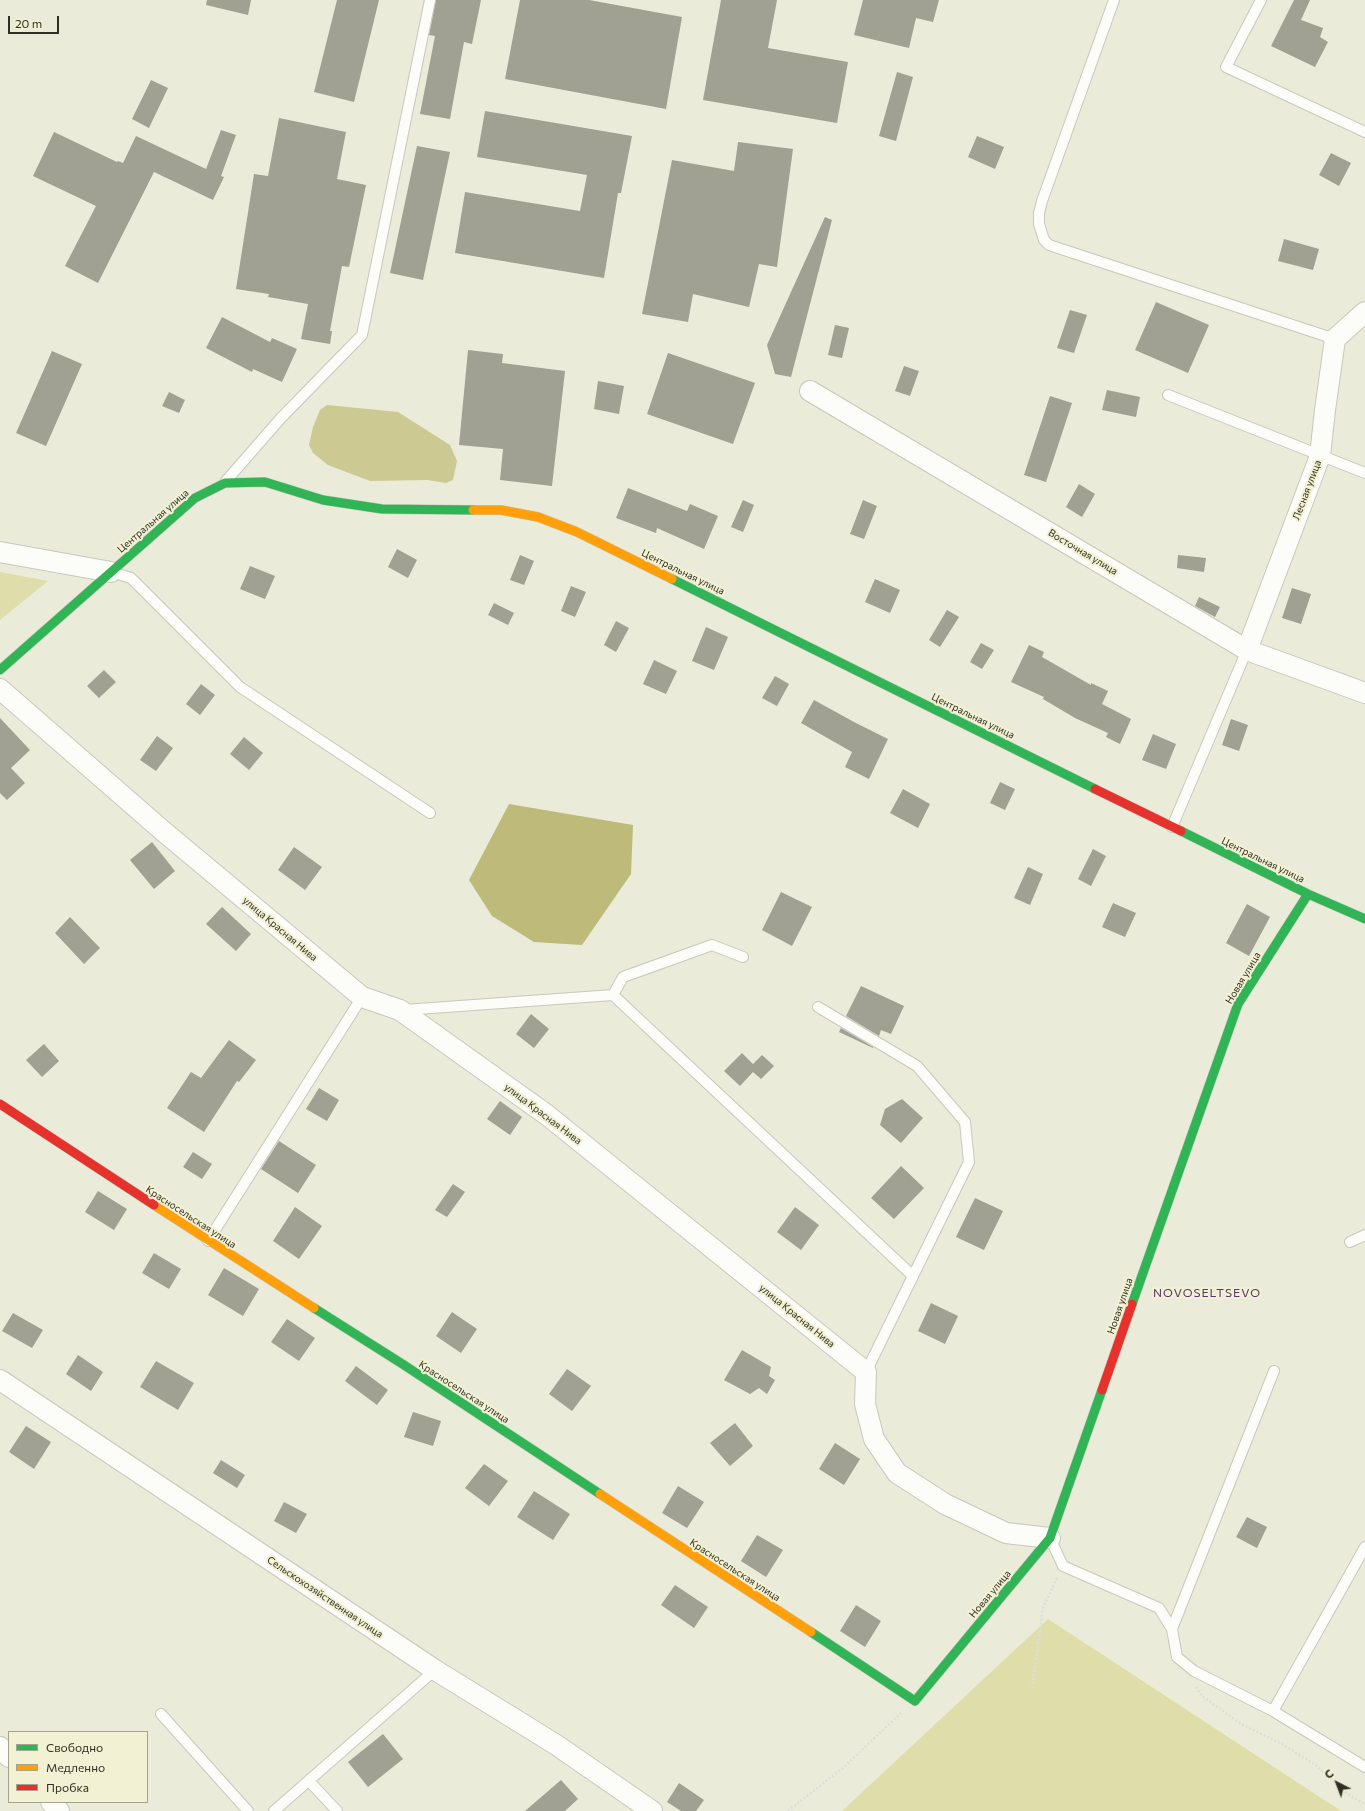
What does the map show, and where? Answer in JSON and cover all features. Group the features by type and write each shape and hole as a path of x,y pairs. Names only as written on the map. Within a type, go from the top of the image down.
{"street":[{"path":"1336,339 1365,312"},
{"name":"Лесная улица","path":"1247,650 1320,456 1336,339"},
{"name":"Восточная улица","path":"810,391 1247,650 1365,693"},
{"name":"Центральная улица","path":"0,670 195,498 225,482 265,482 323,500 382,509 501,510 538,517 584,535 1308,894 1365,919"},
{"path":"0,552 111,572"},
{"name":"улица Красная Нива","path":"0,690 163,831 362,997 400,1010 546,1115 866,1372"},
{"name":"Новая улица","path":"915,1701 1050,1538 1238,1004 1308,894"},
{"name":"Красносельская улица","path":"0,1104 208,1241 404,1365 915,1701"},
{"path":"866,1372 865,1404 874,1439 897,1473 945,1504 1006,1533 1050,1538"},
{"name":"Сельскохозяйственная улица","path":"0,1380 435,1670 555,1744 652,1811"},
{"path":"0,1747 8,1756"},
{"path":"52,1803 59,1811"}],"lane":[{"path":"225,482 281,418 362,335 430,0"},
{"path":"1114,0 1038,213 1039,224 1044,240 1049,245 1336,339"},
{"path":"1261,0 1226,67 1365,132"},
{"path":"1168,395 1365,473"},
{"path":"111,572 131,578 240,687 430,813"},
{"path":"1172,827 1247,650"},
{"path":"613,995 624,977 712,944 743,957"},
{"path":"400,1010 613,995 913,1276"},
{"path":"208,1241 362,997"},
{"path":"818,1007 916,1066 965,1122 969,1162 866,1372"},
{"path":"1350,1242 1365,1235"},
{"path":"1172,1629 1274,1371"},
{"path":"1050,1538 1063,1566 1159,1608 1172,1629 1177,1657 1194,1671 1273,1711 1365,1767"},
{"path":"1273,1711 1365,1547"},
{"path":"274,1811 435,1670"},
{"path":"161,1714 248,1811"},
{"path":"309,1781 337,1811"}],"path":[{"path":"1032,1688 1043,1608 1063,1566"},
{"path":"1194,1685 1202,1696 1241,1724 1280,1743 1316,1765 1342,1790 1365,1805"},
{"path":"788,1811 844,1767 915,1701"}],"shaded area":[{"path":"327,405 398,412 450,445 457,461 453,480 446,483 427,480 370,481 328,465 313,453 309,445 313,427 320,410"},
{"path":"0,572 48,581 0,620"},
{"path":"509,804 633,825 631,874 582,945 534,942 492,916 469,880"},
{"path":"1048,1619 1341,1811 842,1811"}],"building":[{"path":"207,0 251,0 248,15 206,5"},
{"path":"337,0 379,0 354,102 314,92"},
{"path":"436,0 481,0 472,44 464,42 450,119 420,114 435,36 429,35"},
{"path":"520,0 589,0 682,17 666,109 505,79"},
{"path":"721,0 777,0 768,48 848,62 837,123 703,100"},
{"path":"863,0 939,0 933,22 916,18 909,48 854,35"},
{"path":"1294,0 1310,0 1301,20 1323,28 1320,37 1328,42 1315,67 1271,46"},
{"path":"897,72 913,77 896,141 879,136"},
{"path":"151,80 168,88 149,128 132,119"},
{"path":"485,111 632,136 621,193 618,193 604,278 455,253 465,192 580,211 587,175 477,157"},
{"path":"279,118 346,132 337,179 366,185 349,267 342,266 330,331 332,331 330,344 301,339 308,304 268,297 269,294 236,289 254,174 268,176"},
{"path":"221,130 236,135 221,176 224,177 213,200 154,172 98,283 65,266 96,206 33,176 54,132 117,162 123,163 136,136 206,169"},
{"path":"977,136 1004,147 995,169 968,157"},
{"path":"738,142 793,149 777,267 759,264 749,307 693,294 688,322 642,314 672,160 734,171"},
{"path":"417,146 450,152 423,280 390,273"},
{"path":"1331,153 1351,163 1339,186 1319,175"},
{"path":"825,217 832,220 791,377 775,374 767,345"},
{"path":"1284,239 1319,249 1313,270 1278,261"},
{"path":"1156,302 1209,325 1188,373 1135,350"},
{"path":"1070,310 1087,315 1074,353 1057,348"},
{"path":"222,317 270,342 272,338 297,349 282,382 253,369 252,372 206,348"},
{"path":"835,325 849,328 842,358 828,355"},
{"path":"468,350 503,354 502,363 565,371 552,486 500,480 503,449 459,445"},
{"path":"52,351 82,364 46,446 16,433"},
{"path":"668,353 755,383 733,444 647,414"},
{"path":"904,366 919,371 910,396 895,391"},
{"path":"598,381 624,386 619,414 594,409"},
{"path":"1107,390 1140,397 1136,417 1102,410"},
{"path":"169,392 185,400 179,413 162,406"},
{"path":"1050,396 1072,403 1046,482 1024,475"},
{"path":"1079,484 1095,494 1082,517 1066,507"},
{"path":"628,488 687,511 690,504 718,516 704,549 657,528 656,533 616,518"},
{"path":"743,500 754,505 743,532 731,527"},
{"path":"863,500 877,506 864,539 850,534"},
{"path":"397,549 417,560 408,578 388,567"},
{"path":"520,555 534,561 524,585 510,580"},
{"path":"1178,555 1206,558 1204,572 1177,568"},
{"path":"250,566 275,576 265,599 240,589"},
{"path":"875,579 900,590 890,613 865,602"},
{"path":"571,586 586,592 575,617 561,611"},
{"path":"1292,588 1311,594 1301,624 1282,618"},
{"path":"1199,597 1220,607 1215,617 1195,606"},
{"path":"494,603 514,613 508,625 488,615"},
{"path":"947,610 959,617 940,647 929,640"},
{"path":"616,621 629,628 616,652 604,645"},
{"path":"706,627 728,637 714,670 692,661"},
{"path":"981,643 994,650 982,669 970,662"},
{"path":"1029,645 1044,652 1042,657 1091,685 1091,683 1108,691 1102,704 1131,719 1120,744 1106,737 1108,733 1075,718 1043,699 1044,697 1011,682"},
{"path":"654,660 677,671 666,694 643,684"},
{"path":"104,670 116,682 99,698 87,686"},
{"path":"775,676 789,684 777,706 762,698"},
{"path":"201,684 215,695 200,715 186,704"},
{"path":"814,700 888,739 869,779 845,767 852,752 801,723"},
{"path":"0,718 30,750 11,768 25,783 7,800 0,793"},
{"path":"1231,719 1248,725 1239,751 1222,745"},
{"path":"1153,734 1176,744 1166,769 1142,760"},
{"path":"157,736 173,748 156,771 140,760"},
{"path":"244,737 263,753 249,770 230,754"},
{"path":"1000,782 1015,789 1005,810 990,803"},
{"path":"903,789 930,804 918,828 890,813"},
{"path":"152,842 175,871 154,889 130,860"},
{"path":"294,847 322,867 305,890 278,870"},
{"path":"1093,849 1106,856 1091,886 1078,879"},
{"path":"1028,867 1043,874 1030,905 1014,898"},
{"path":"781,892 812,907 792,946 762,930"},
{"path":"1113,903 1136,913 1125,937 1102,927"},
{"path":"1247,904 1270,917 1249,956 1226,943"},
{"path":"222,907 251,934 236,951 206,924"},
{"path":"70,917 100,948 84,964 55,933"},
{"path":"861,986 904,1006 891,1034 881,1030 879,1036 846,1016"},
{"path":"531,1014 549,1029 534,1048 516,1034"},
{"path":"841,1028 873,1047 873,1048 839,1032"},
{"path":"229,1040 256,1060 239,1082 237,1081 204,1132 167,1108 191,1072 201,1078"},
{"path":"44,1044 59,1061 42,1077 26,1060"},
{"path":"742,1053 753,1064 762,1055 774,1066 761,1079 753,1072 740,1086 724,1071"},
{"path":"319,1088 339,1100 327,1121 306,1109"},
{"path":"902,1099 923,1118 901,1143 880,1125 885,1109"},
{"path":"500,1101 522,1117 510,1135 487,1119"},
{"path":"279,1141 316,1165 298,1193 261,1169"},
{"path":"193,1152 212,1164 202,1179 183,1167"},
{"path":"901,1166 924,1188 894,1219 871,1198"},
{"path":"453,1184 465,1192 447,1217 435,1210"},
{"path":"98,1191 127,1209 114,1230 85,1212"},
{"path":"975,1198 1003,1211 984,1250 956,1237"},
{"path":"295,1207 322,1226 299,1259 273,1241"},
{"path":"795,1207 819,1225 801,1250 777,1232"},
{"path":"154,1253 181,1269 169,1289 142,1273"},
{"path":"224,1268 259,1289 243,1316 208,1295"},
{"path":"931,1303 958,1316 945,1344 918,1331"},
{"path":"452,1312 477,1329 461,1353 436,1336"},
{"path":"13,1313 43,1330 32,1348 2,1331"},
{"path":"287,1319 315,1338 299,1361 271,1342"},
{"path":"742,1350 771,1367 769,1376 775,1380 767,1394 759,1388 750,1394 724,1380"},
{"path":"78,1355 103,1372 91,1391 66,1374"},
{"path":"156,1361 194,1383 178,1410 140,1387"},
{"path":"356,1366 388,1390 377,1405 345,1381"},
{"path":"567,1369 591,1386 572,1411 549,1394"},
{"path":"413,1412 441,1421 433,1446 404,1437"},
{"path":"735,1423 753,1446 730,1466 710,1443"},
{"path":"26,1426 51,1442 34,1469 9,1452"},
{"path":"835,1443 860,1459 844,1485 819,1469"},
{"path":"221,1460 245,1475 237,1488 213,1473"},
{"path":"484,1464 508,1481 489,1506 465,1488"},
{"path":"678,1486 704,1502 687,1528 662,1513"},
{"path":"534,1491 570,1514 553,1540 517,1517"},
{"path":"284,1502 307,1514 296,1533 274,1521"},
{"path":"1247,1517 1267,1527 1257,1548 1236,1537"},
{"path":"757,1535 783,1550 766,1577 741,1561"},
{"path":"675,1585 708,1607 694,1628 661,1605"},
{"path":"856,1605 881,1621 865,1647 840,1631"},
{"path":"383,1734 403,1759 368,1787 348,1762"},
{"path":"561,1780 578,1799 565,1811 525,1811"},
{"path":"679,1783 704,1800 696,1811 681,1811 667,1802"}],"traffic: fast":[{"path":"0,670 195,498 225,483 265,482 323,500 382,509 473,510"},
{"path":"672,579 1095,789"},
{"path":"1181,831 1308,894 1365,919"},
{"path":"1132,1304 1238,1004 1308,894"},
{"path":"314,1308 404,1365 600,1494"},
{"path":"811,1632 915,1701 1050,1538 1102,1390"}],"traffic: slow":[{"path":"473,510 501,510 538,517 577,532 672,579"},
{"path":"154,1205 314,1308"},
{"path":"600,1494 811,1632"}],"traffic: jam":[{"path":"1095,789 1181,831"},
{"path":"0,1104 154,1205"},
{"path":"1102,1390 1132,1304"}],"district":[{"name":"NOVOSELTSEVO","path":"1207,1293"}]}
